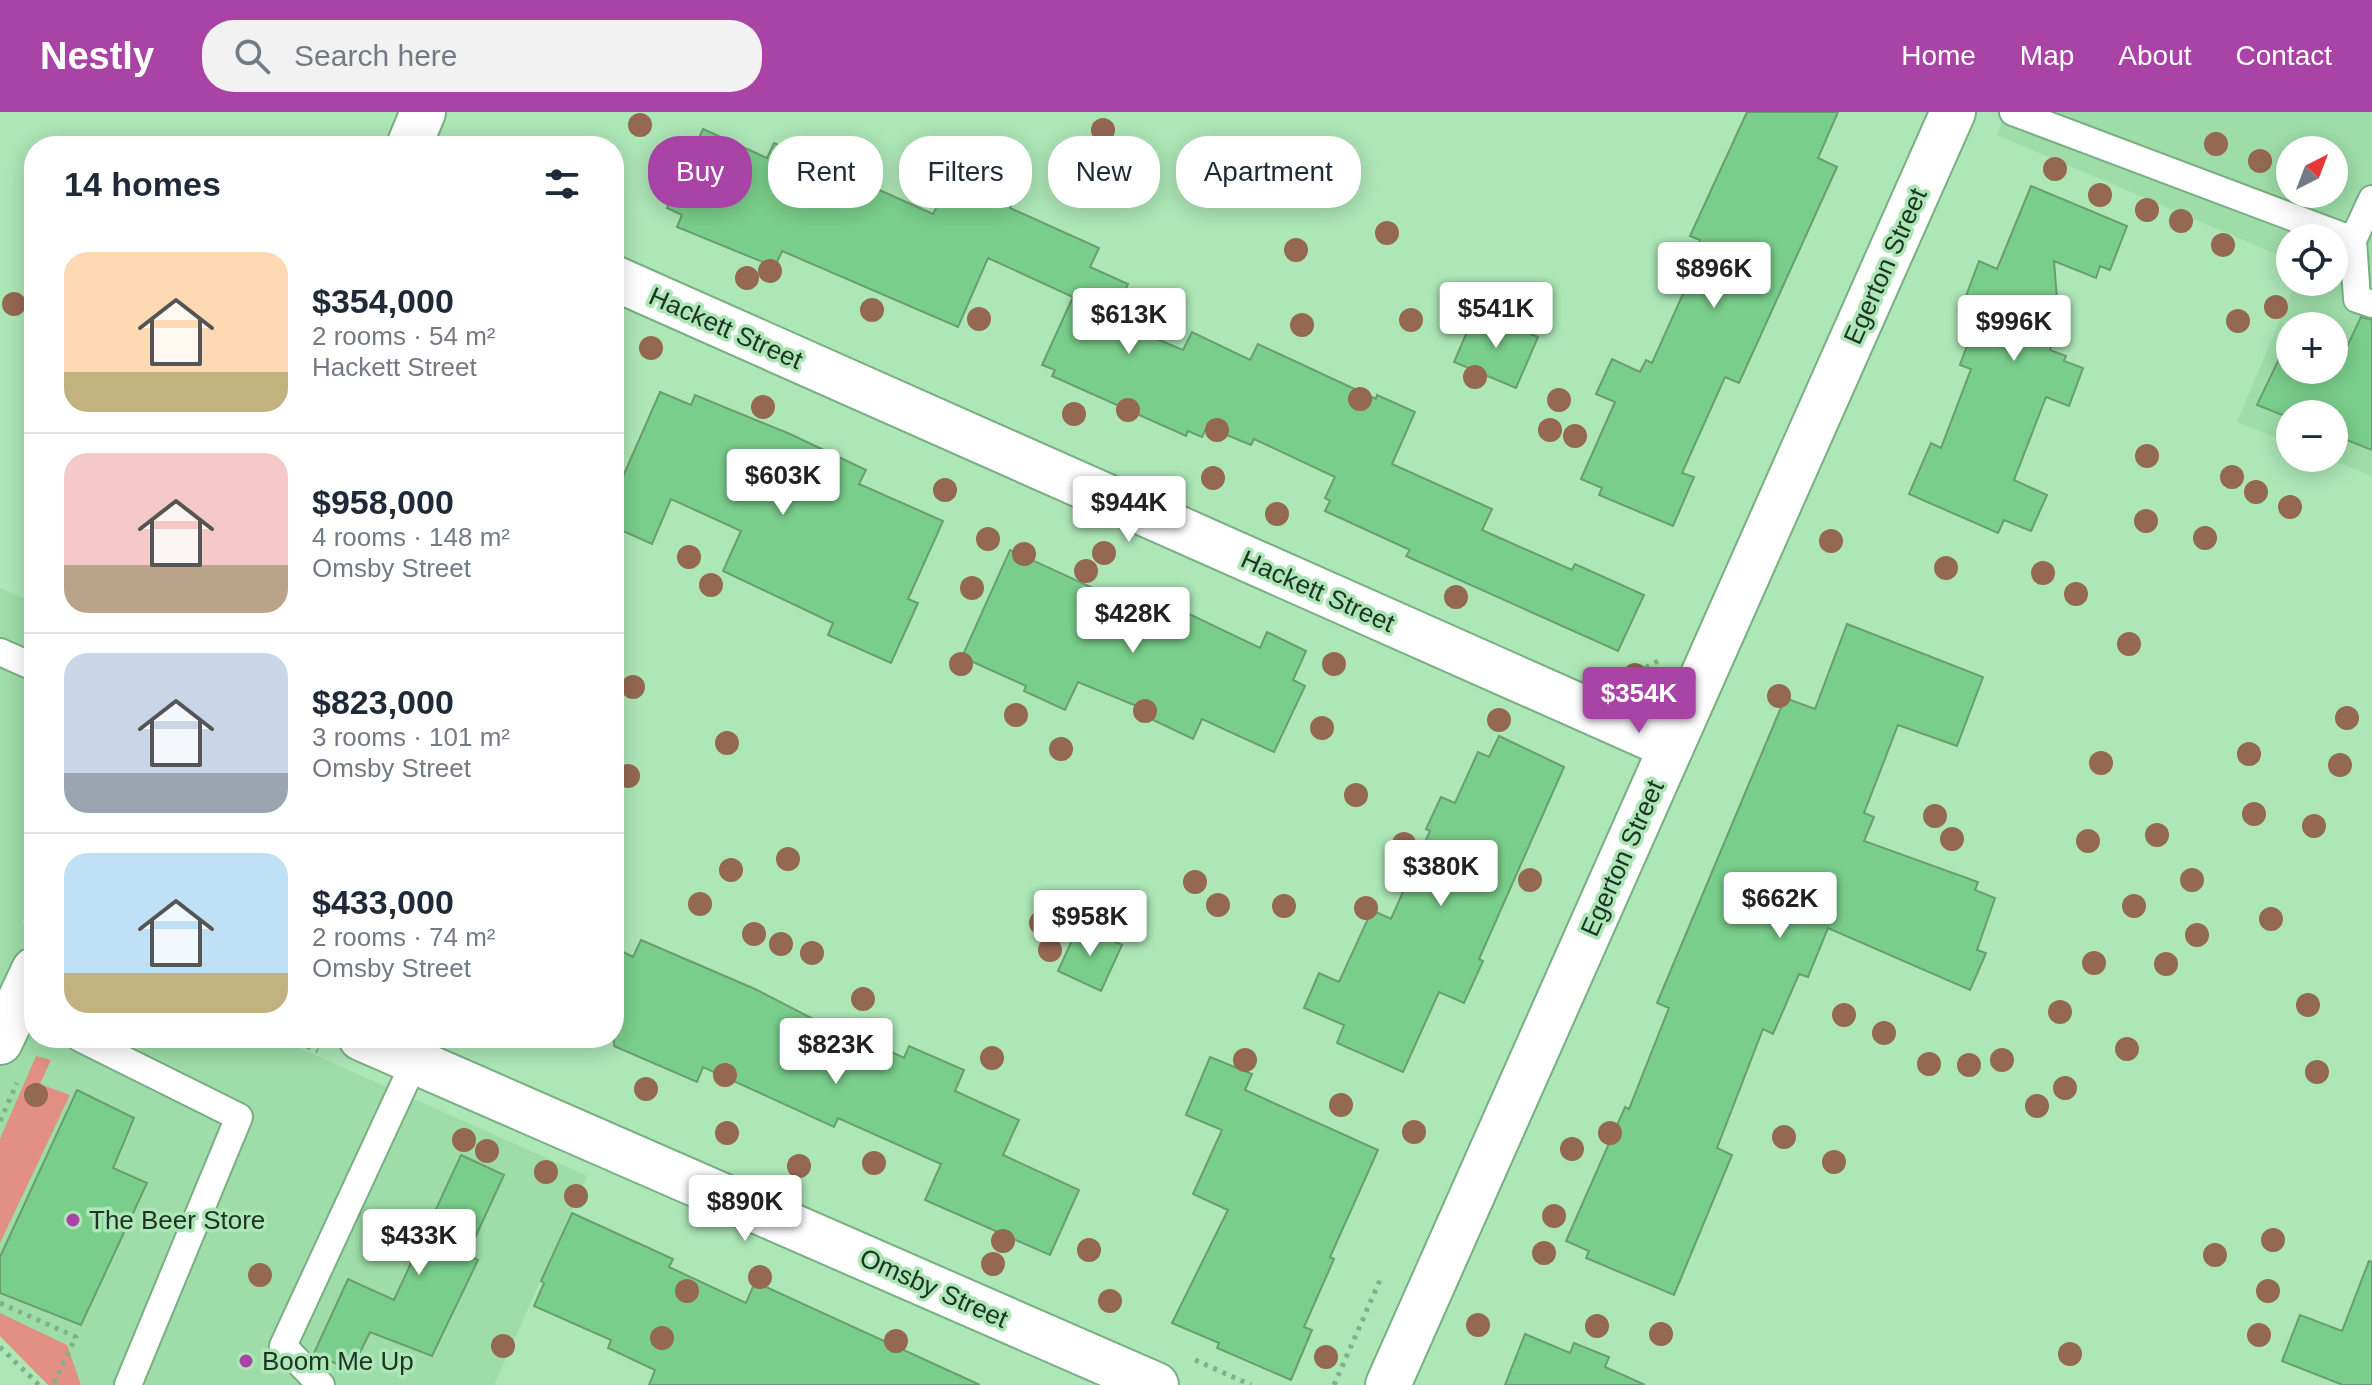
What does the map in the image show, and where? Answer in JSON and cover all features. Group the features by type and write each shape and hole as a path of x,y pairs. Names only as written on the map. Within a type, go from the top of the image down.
{"street":[{"path":"413,136 423,112"},
{"name":"Egerton Street","path":"1388,1385 1953,112"},
{"name":"Hackett Street","path":"624,282 1671,747"},
{"name":"Omsby Street","path":"384,1048 1156,1385"}],"lane":[{"path":"2013,112 2353,240"},
{"path":"2372,199 2353,240 2357,299 2372,304"},
{"path":"0,652 24,663"},
{"path":"100,1048 239,1117 128,1385"},
{"path":"321,1385 283,1346 415,1061"}],"path":[{"path":"1616,680 1635,675 1658,661 1664,647"},
{"path":"1334,1385 1385,1270"},
{"path":"0,1303 76,1337 53,1385"},
{"path":"0,1347 39,1385"}],"shaded area":[{"path":"2007,112 2372,112 2372,476 2348,466 2348,400 2276,400 2276,437 2237,422 2276,329 2276,384 2348,384 2348,312 2283,312 2290,296 2348,296 2348,224 2276,224 2276,254 1997,135"},
{"path":"0,588 24,599 24,1048 299,1048 587,1176 494,1385 49,1385 0,1336"},
{"path":"36,1056 51,1060 40,1084 70,1095 0,1243 0,1139"},
{"path":"0,1313 67,1345 81,1385 48,1385 0,1336"}],"building":[{"path":"1747,112 1838,112 1818,158 1837,167 1739,383 1725,377 1682,473 1694,477 1673,526 1599,495 1602,488 1581,479 1615,402 1596,394 1612,359 1640,372 1646,360 1652,363 1683,294 1677,291 1700,240 1690,236"},
{"path":"703,129 718,136 700,136"},
{"path":"752,151 768,156 768,208 883,208 883,192 899,199 899,208 920,208 933,214 936,208 1010,208 1099,248 1090,267 1128,284 1111,320 1183,350 1192,332 1250,360 1258,344 1376,399 1377,395 1415,412 1392,464 1492,509 1482,530 1572,570 1575,564 1644,595 1618,651 1406,556 1410,550 1325,511 1330,501 1325,498 1335,477 1254,439 1251,445 1207,427 1202,437 1188,431 1186,436 1052,376 1055,370 1042,365 1073,297 988,258 958,327 782,251 775,267 677,227 682,215 667,208 752,208"},
{"path":"2031,186 2127,226 2110,270 2100,266 2096,278 2054,261 2059,324 2050,350 2066,356 2064,361 2083,368 2069,406 2046,397 2014,480 2047,495 2031,531 2004,520 1998,533 1909,494 1931,443 1941,448 1971,369 1960,365 1979,313 1962,307 1979,261 1997,269"},
{"path":"1476,311 1538,337 1516,388 1454,362"},
{"path":"2361,317 2372,320 2372,450 2348,441 2348,400 2276,400 2276,412 2257,405 2276,365 2276,384 2348,384 2348,345"},
{"path":"660,392 691,405 695,395 790,434 866,470 859,484 943,521 908,599 918,603 891,663 828,635 833,623 723,571 741,531 671,499 652,544 624,531 624,474"},
{"path":"1010,550 1130,605 1137,589 1260,648 1267,632 1306,651 1293,680 1305,686 1274,752 1202,719 1193,739 1151,719 1154,713 1078,682 1065,710 1024,691 1026,686 962,657"},
{"path":"1847,624 1983,677 1957,746 1898,725 1864,813 1874,817 1864,841 1978,882 1975,890 1995,898 1977,950 1986,953 1970,990 1828,928 1808,977 1799,974 1773,1034 1763,1029 1717,1148 1732,1155 1674,1295 1586,1258 1589,1251 1566,1241 1625,1107 1629,1109 1669,1008 1657,1003 1785,698 1815,709"},
{"path":"1499,736 1564,767 1479,959 1483,961 1464,1003 1439,992 1403,1072 1337,1043 1344,1025 1304,1008 1319,973 1339,982 1372,910 1391,919 1430,831 1426,829 1441,797 1455,803 1478,752 1489,757"},
{"path":"1079,925 1122,945 1101,991 1058,971"},
{"path":"641,940 755,989 858,1042 860,1037 904,1058 909,1046 964,1070 955,1091 1019,1120 1003,1155 1079,1190 1050,1255 925,1200 941,1164 838,1118 834,1127 703,1067 697,1082 619,1048 624,1048 624,952 633,957"},
{"path":"1210,1057 1252,1074 1245,1090 1378,1150 1330,1257 1334,1259 1304,1327 1312,1330 1291,1380 1217,1348 1219,1343 1172,1323 1228,1210 1193,1194 1222,1130 1186,1115"},
{"name":"The Beer Store","path":"77,1090 134,1118 113,1168 147,1183 81,1325 0,1293 0,1257"},
{"path":"461,1155 504,1175 467,1255 478,1260 432,1356 370,1332 351,1371 314,1353 348,1279 394,1300"},
{"path":"572,1213 673,1259 669,1267 746,1303 755,1282 980,1385 649,1385 655,1370 608,1348 611,1340 534,1306 544,1283 541,1281"},
{"path":"2369,1261 2372,1262 2372,1385 2343,1385 2282,1361 2300,1315 2342,1331"},
{"path":"1525,1334 1570,1353 1574,1343 1609,1357 1605,1367 1645,1385 1505,1385"}],"place":[{"name":"The Beer Store","path":"73,1220"},
{"name":"Boom Me Up","path":"246,1361"}]}
